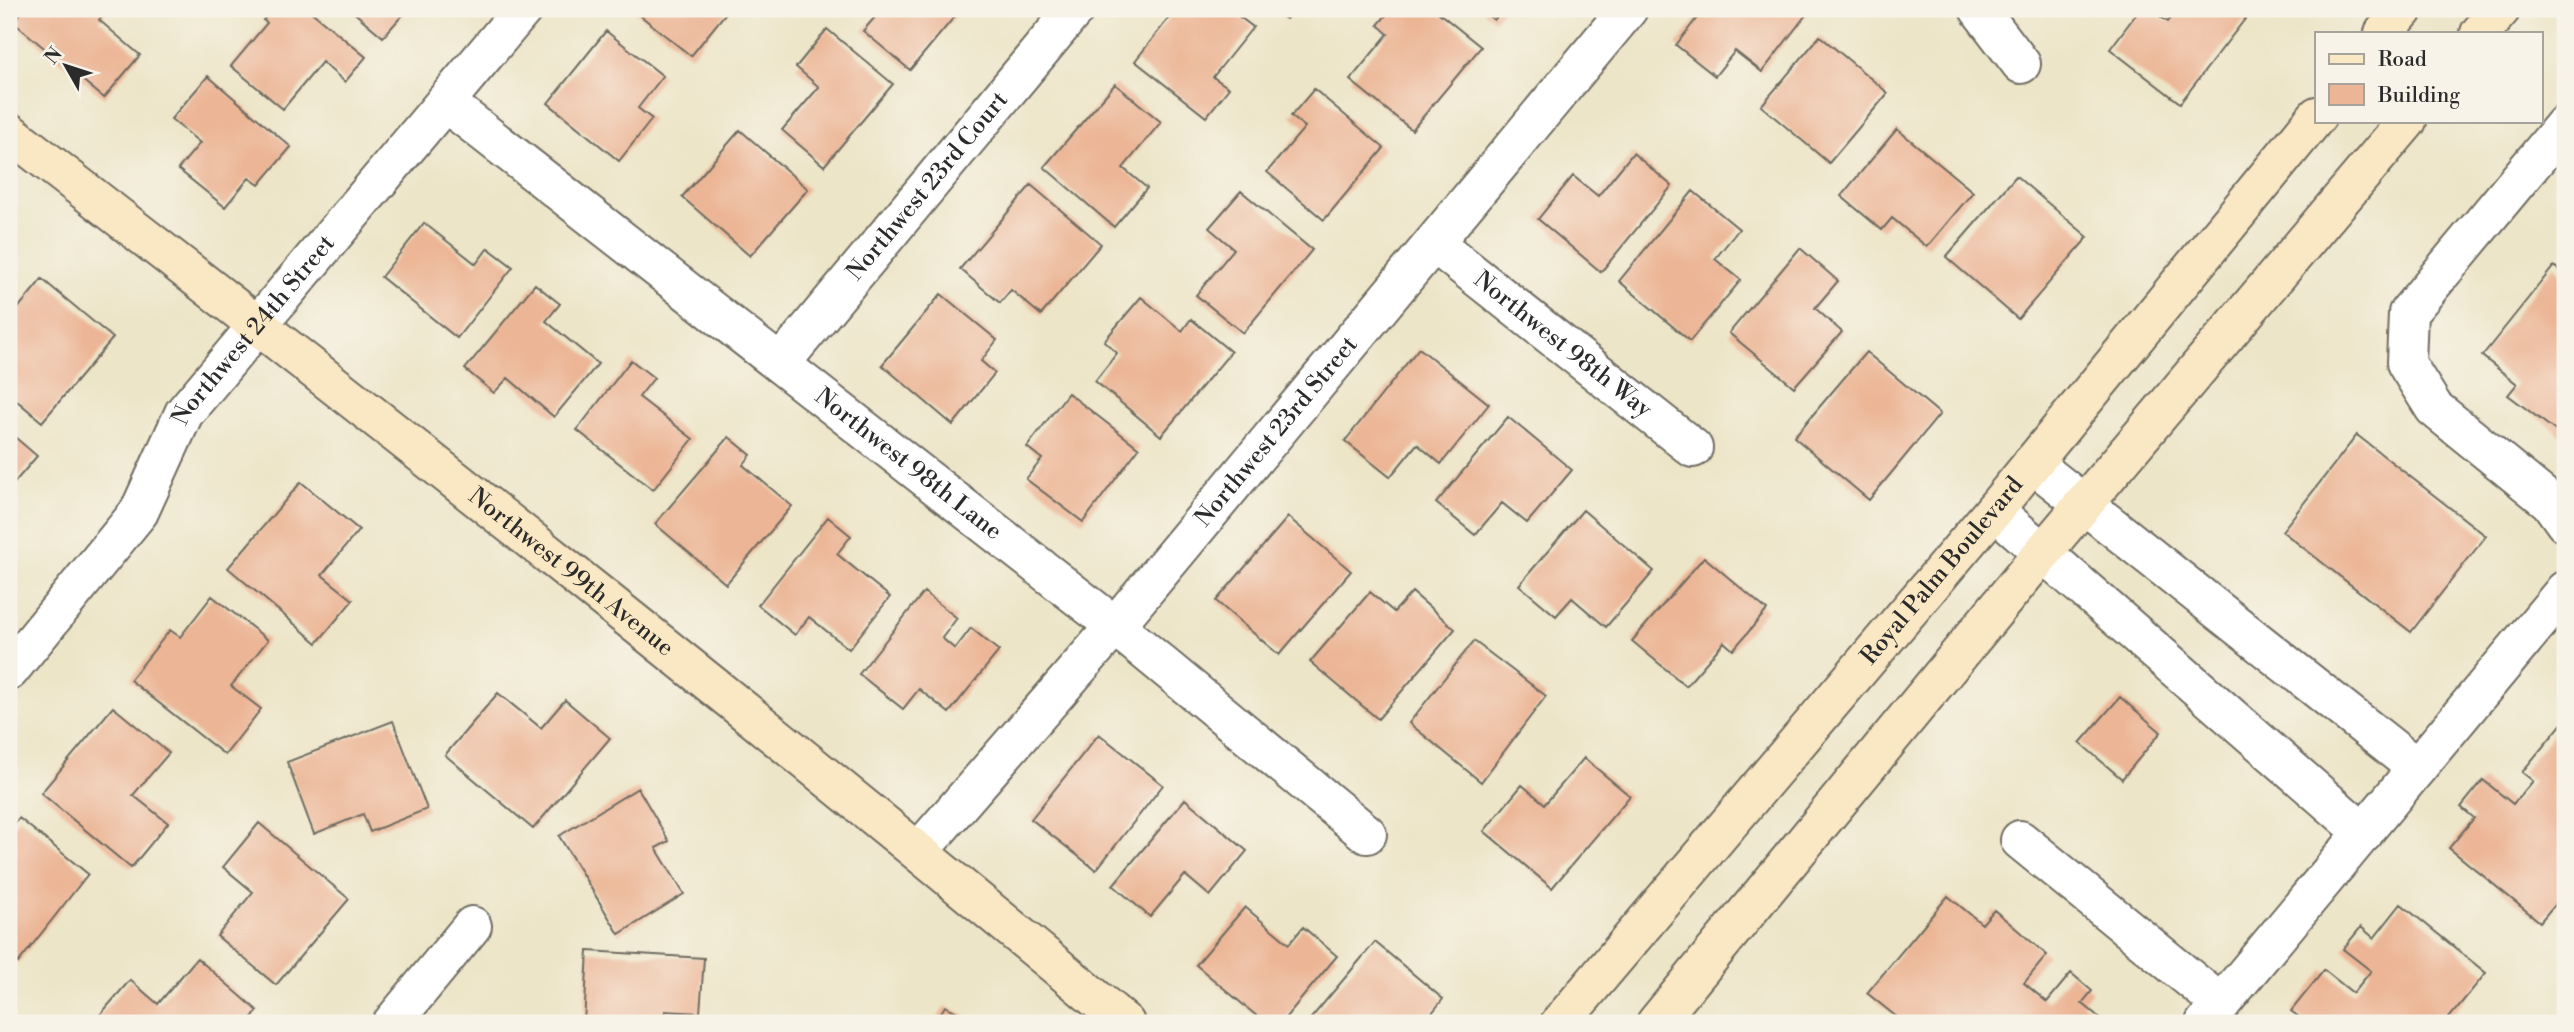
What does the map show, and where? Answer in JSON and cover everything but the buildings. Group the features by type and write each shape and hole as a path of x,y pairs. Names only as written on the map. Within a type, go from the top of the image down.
{"main road":[{"path":"2385,32 2404,9"},
{"path":"2481,32 2501,9"},
{"name":"Royal Palm Boulevard","path":"1560,1023 1994,510 2315,118"},
{"path":"1656,1023 2044,551 2406,122"},
{"name":"Northwest 99th Avenue","path":"9,132 259,326 919,851 1125,1023"}],"street":[{"name":"Northwest 24th Street","path":"9,671 139,512 184,413 523,9"},
{"name":"Northwest 23rd Court","path":"780,364 1075,9"},
{"name":"Northwest 23rd Street","path":"919,851 1115,626 1628,9"},
{"path":"1979,9 2021,64"},
{"name":"Northwest 98th Lane","path":"446,102 1115,626 1367,834"},
{"path":"2565,124 2408,313 2406,363 2434,408 2550,502 2565,523"},
{"name":"Northwest 98th Way","path":"1433,243 1692,448"},
{"path":"2032,463 2417,768"},
{"path":"1994,510 2364,833"},
{"path":"2020,840 2213,1013 2565,590"},
{"path":"392,1023 472,926"}]}
